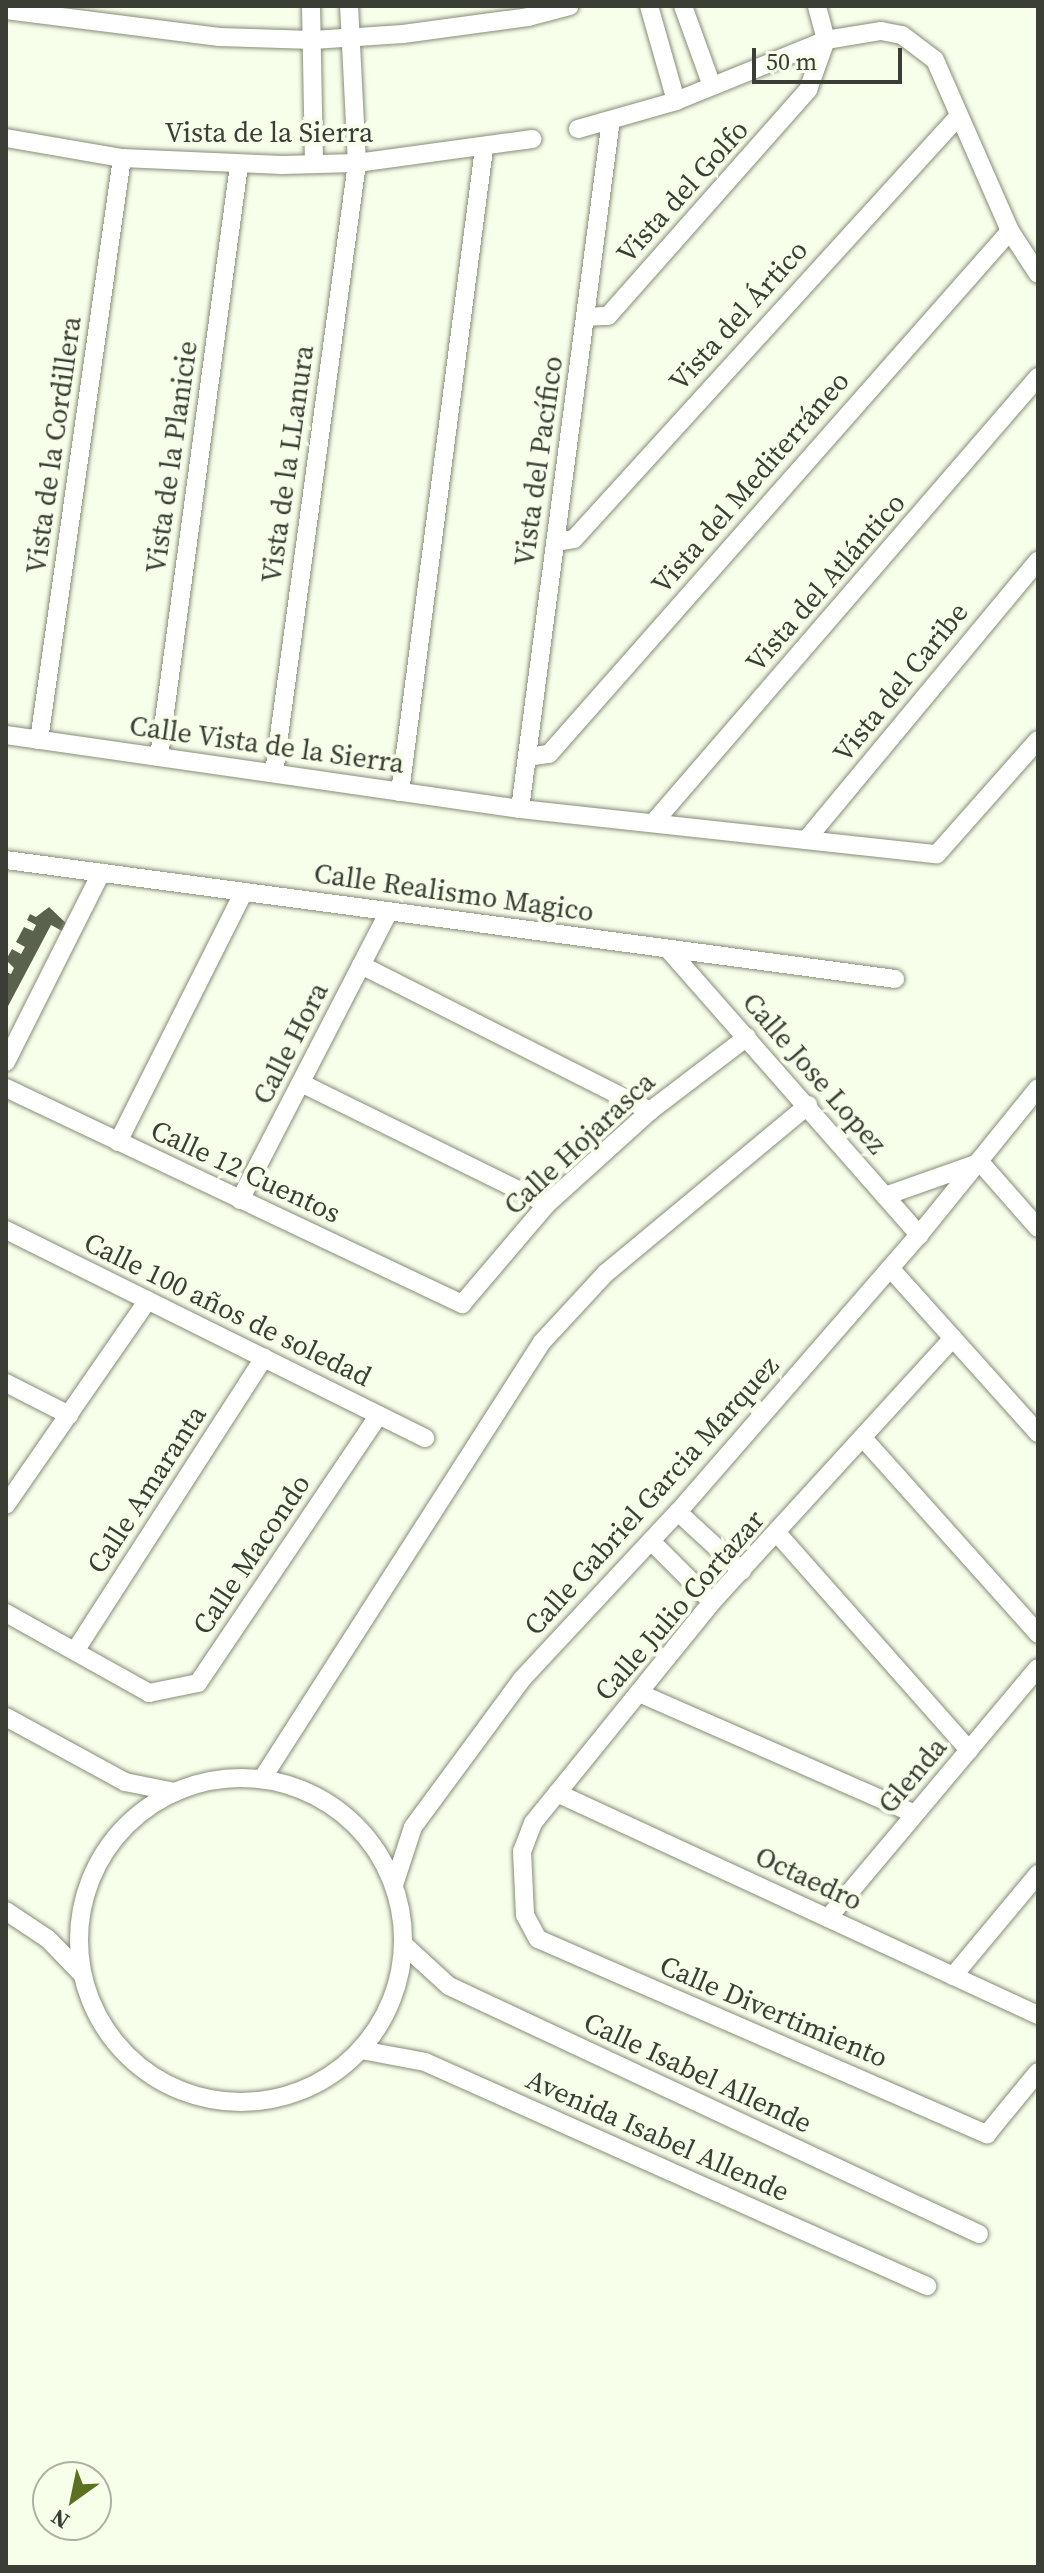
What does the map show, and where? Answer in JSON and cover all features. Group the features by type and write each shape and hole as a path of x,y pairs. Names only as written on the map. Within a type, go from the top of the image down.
{"street":[{"path":"311,6 314,163"},
{"name":"Vista de la LLanura","path":"274,773 357,163 349,6"},
{"path":"6,10 219,37 313,40 351,39 528,17 570,6"},
{"path":"649,6 676,101"},
{"path":"683,6 712,86"},
{"path":"817,6 826,40"},
{"path":"578,129 676,101 826,40 881,31 919,44 939,68 1010,231 1038,274"},
{"name":"Vista del Golfo","path":"586,317 608,316 808,90 826,40"},
{"name":"Vista del Ártico","path":"555,542 574,539 958,117"},
{"name":"Vista del Pacífico","path":"520,809 611,120"},
{"name":"Vista de la Sierra","path":"6,138 122,158 239,165 357,163 484,149 532,139"},
{"path":"400,792 484,149"},
{"name":"Vista de la Cordillera","path":"39,740 122,158"},
{"name":"Vista de la Planicie","path":"159,757 239,165"},
{"name":"Vista del Mediterráneo","path":"527,757 549,754 1010,231"},
{"name":"Vista del Atlántico","path":"654,822 1038,377"},
{"name":"Vista del Caribe","path":"806,840 1038,561"},
{"name":"Calle Vista de la Sierra","path":"6,735 520,809 937,854 1038,740"},
{"name":"Calle Realismo Magico","path":"6,860 895,979"},
{"path":"6,1062 101,873"},
{"path":"118,1142 244,892"},
{"name":"Calle Hora","path":"240,1200 389,911"},
{"name":"Calle Jose Lopez","path":"668,949 919,1235"},
{"path":"361,965 650,1111"},
{"name":"Calle Hojarasca","path":"462,1304 547,1204 650,1111 747,1037"},
{"path":"301,1083 547,1204"},
{"name":"Calle 12 Cuentos","path":"6,1088 462,1304"},
{"name":"Calle Gabriel Garcia Marquez","path":"394,1885 413,1827 522,1679 678,1512 919,1235 1038,1088"},
{"path":"262,1779 542,1342 606,1273 808,1105"},
{"path":"885,1196 980,1162 1038,1228"},
{"name":"Calle 100 años de soledad","path":"6,1230 425,1438"},
{"path":"890,1268 1038,1433"},
{"path":"6,1505 148,1300"},
{"name":"Calle Julio Cortazar","path":"538,1939 525,1915 522,1851 533,1823 712,1602 953,1338"},
{"name":"Calle Amaranta","path":"75,1651 264,1358"},
{"path":"6,1383 69,1415"},
{"name":"Calle Macondo","path":"75,1651 149,1693 198,1683 379,1415"},
{"path":"863,1438 1038,1634"},
{"path":"678,1512 742,1571"},
{"path":"777,1533 969,1750"},
{"path":"651,1541 712,1602"},
{"path":"6,1613 75,1651"},
{"name":"Glenda","path":"828,1918 1038,1668"},
{"path":"639,1693 915,1814"},
{"path":"6,1717 125,1782 175,1792"},
{"path":"262,1779 305,1791 343,1814 373,1846 394,1885 403,1944 401,1973 387,2014 361,2050 327,2079 287,2096 243,2103 199,2097 158,2079 124,2052 98,2016 82,1974 79,1930 88,1887 101,1860 137,1815 175,1792 218,1780 262,1779"},
{"name":"Octaedro","path":"557,1793 1038,2015"},
{"path":"953,1976 1038,1874"},
{"path":"6,1911 48,1939 82,1974"},
{"name":"Calle Divertimiento","path":"538,1939 987,2134 1038,2072"},
{"name":"Calle Isabel Allende","path":"403,1944 449,1986 979,2234"},
{"name":"Avenida Isabel Allende","path":"361,2050 425,2062 927,2286"}],"building":[{"path":"49,907 69,926 66,933 51,925 6,1010 6,972 11,974 14,968 6,960 12,949 21,954 25,947 16,942 24,927 33,931 36,925 27,920 30,914 36,917"}]}
